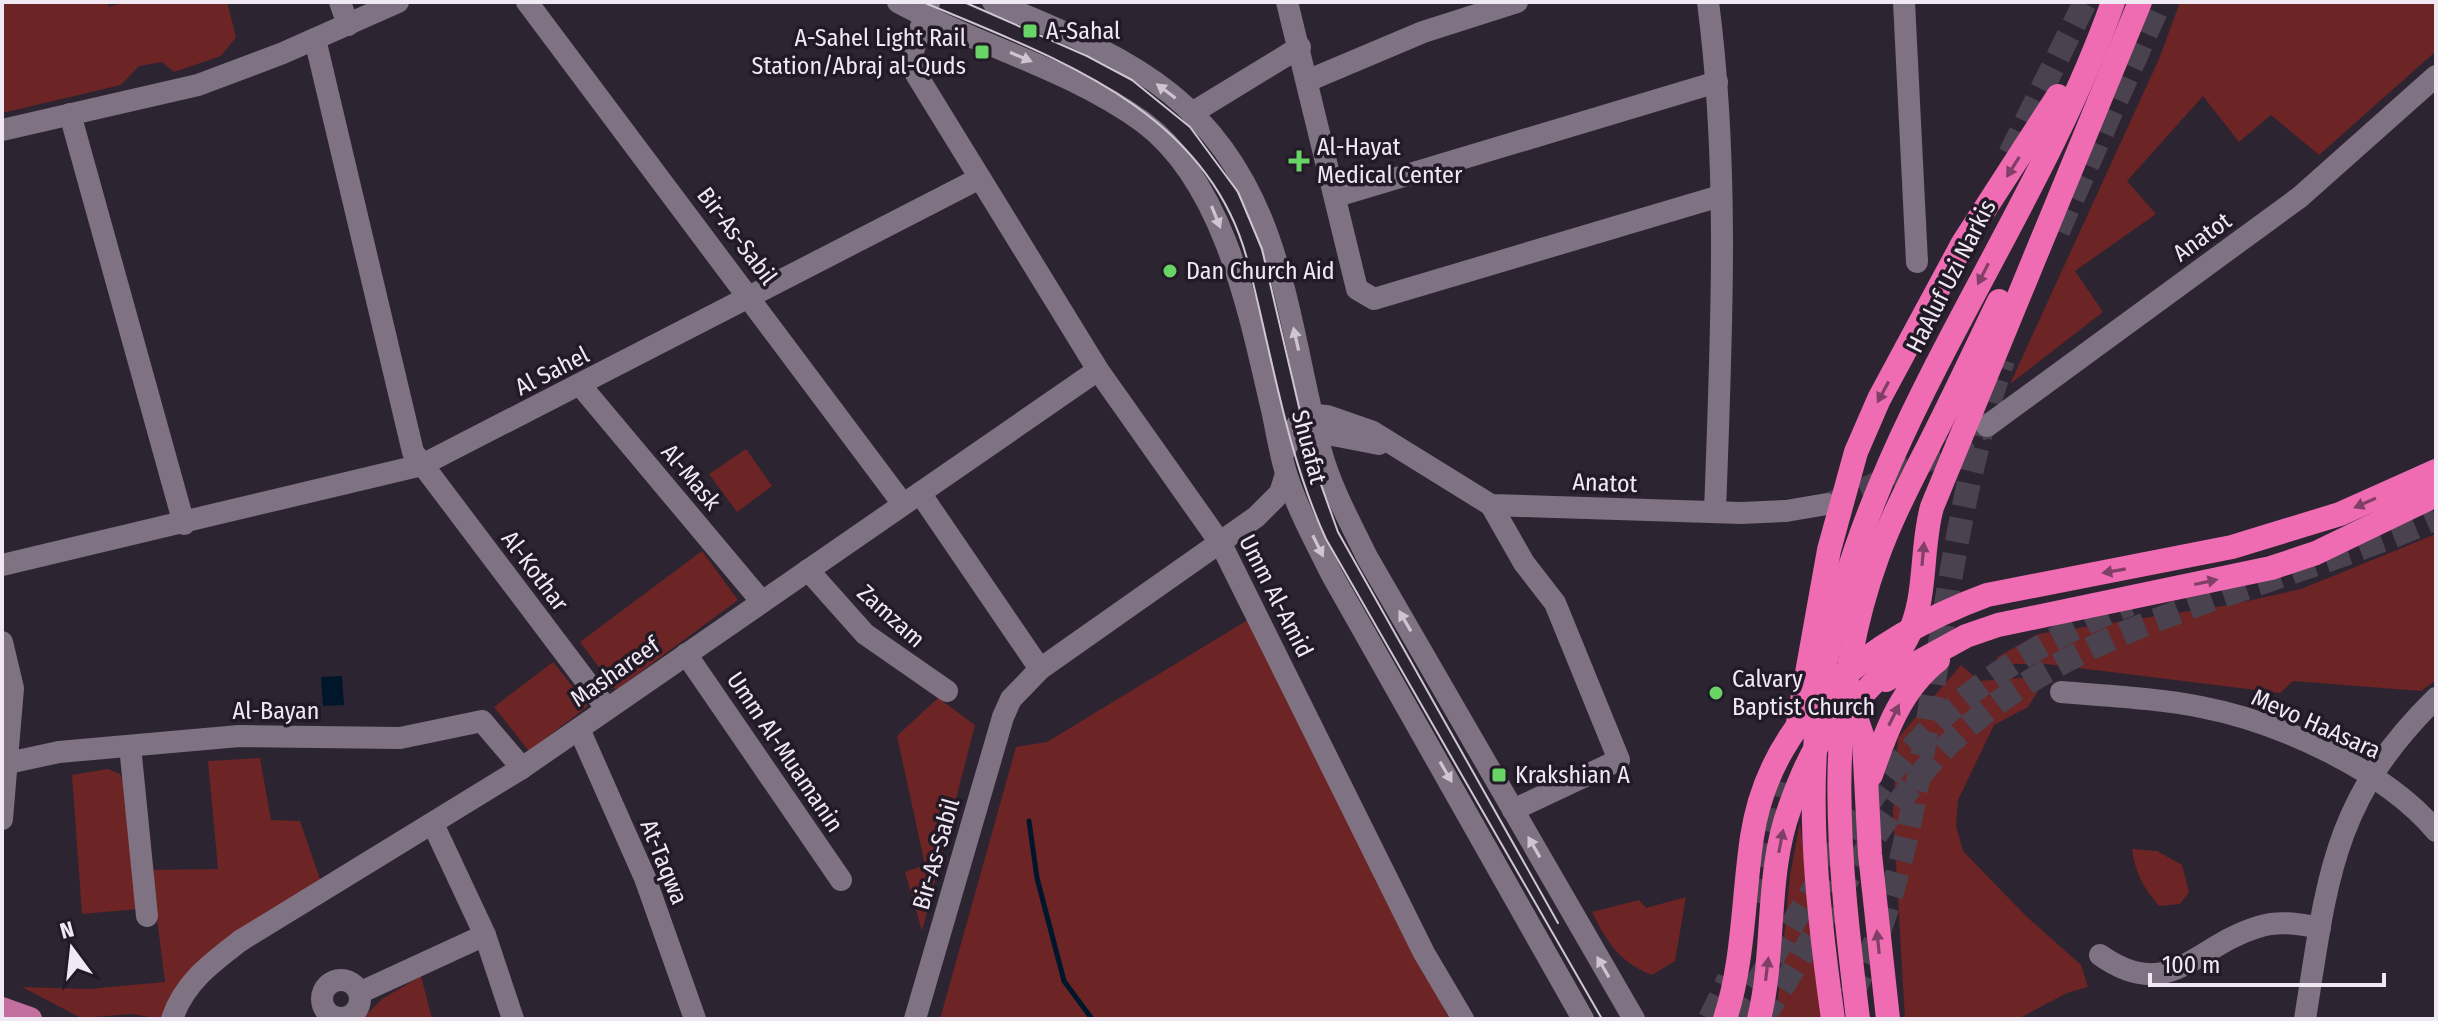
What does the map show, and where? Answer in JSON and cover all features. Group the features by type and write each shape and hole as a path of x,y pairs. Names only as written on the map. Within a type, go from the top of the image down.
{"highway":[{"path":"1797,725 1829,550 1856,452 1879,399 1963,243 2082,61 2107,2"},
{"name":"HaAluf Uzi Narkis","path":"1833,1019 1816,878 1814,827 1817,722 1826,660 1845,578 1870,508 1920,399 2067,108 2113,2"},
{"path":"1858,1019 1840,870 1837,797 1851,652 1876,559 1893,516 2140,2"},
{"path":"1759,1019 1774,919 1779,846 1788,812 1817,746 1898,654 1911,631 1919,609 1922,556 1932,507 2140,2"},
{"path":"1725,1019 1737,966 1758,809 1767,777 1797,725 1825,691 1855,665 1954,607 1987,595 2160,563 2287,532 2340,514 2436,471"},
{"path":"1852,706 1904,668 1966,636 2054,611 2271,568 2316,553 2436,495"},
{"path":"1867,788 1898,706 1926,669 1966,636"},
{"path":"1825,691 1852,706 1864,741 1888,1019"}],"main road":[{"path":"2,1009 30,1019"}],"street":[{"path":"340,2 348,25"},
{"path":"2,130 198,85 398,2"},
{"name":"Bir-As-Sabil","path":"527,2 749,295 912,498 1040,669"},
{"name":"Shuafat","path":"898,2 926,9 1086,86 1145,124 1190,170 1222,231 1284,465 1304,517 1332,575 1583,1019"},
{"name":"Shuafat","path":"993,2 1105,51 1170,93 1222,146 1263,215 1310,425 1335,489 1367,557 1634,1019"},
{"path":"1287,2 1337,196 1357,289 1374,299 1720,196"},
{"path":"1307,81 1423,32 1517,2"},
{"path":"1708,2 1717,82 1720,196 1715,512"},
{"path":"1904,2 1917,262"},
{"path":"926,9 913,51 916,74 980,178"},
{"name":"Al-Kothar","path":"315,39 407,438 422,465 607,709"},
{"path":"1192,113 1300,47"},
{"name":"Anatot","path":"1987,426 2300,197 2436,76"},
{"path":"1337,196 1717,82"},
{"path":"70,114 184,524"},
{"name":"Al Sahel","path":"2,565 422,465 581,386 749,295 868,239 980,178"},
{"name":"Umm Al-Amid","path":"980,178 1098,370 1221,544 1424,953 1463,1019"},
{"name":"Mashareef","path":"172,1019 179,998 205,968 240,941 522,768 1098,370"},
{"name":"Al-Mask","path":"581,386 762,602"},
{"path":"1269,400 1279,414 1310,425 1284,465"},
{"name":"Anatot","path":"1310,425 1399,448 1491,505 1715,512 1786,511 1827,504"},
{"name":"Bir-As-Sabil","path":"915,1019 1003,717 1011,699 1040,669 1256,517 1280,493 1284,465"},
{"path":"1491,505 1524,563 1555,603 1619,760 1513,810"},
{"path":"1256,517 1282,511 1304,517"},
{"name":"Zamzam","path":"808,570 865,634 947,691"},
{"path":"2,642 13,688 2,819"},
{"name":"Umm Al-Muamanin","path":"686,654 841,880"},
{"name":"Mevo HaAsara","path":"2061,692 2202,707 2236,716 2319,749 2370,776 2414,806 2436,831"},
{"path":"2305,1019 2336,849 2370,776 2436,698"},
{"name":"Al-Bayan","path":"8,763 59,752 239,736 400,738 482,721 522,768"},
{"name":"At-Taqwa","path":"579,729 645,878 692,1018"},
{"path":"130,746 147,916"},
{"path":"433,824 485,935 513,1019"},
{"path":"2100,955 2123,971 2158,974 2174,970 2261,926 2285,923 2320,928"},
{"path":"359,993 485,935"}],"shaded area":[{"path":"2,2 107,2 109,7 124,2 227,2 236,37 221,56 174,72 162,62 139,66 121,85 2,113"},
{"path":"2180,2 2436,2 2436,51 2319,155 2271,115 2239,142 2203,96 2127,181 2156,214 2075,271 2103,312 2010,384 2159,59"},
{"path":"746,449 772,486 737,512 709,474"},
{"path":"2436,534 2436,680 2421,691 2293,681 2280,693 2046,664 2005,664 1996,658 2038,634 2229,605 2301,589"},
{"path":"702,551 738,600 616,690 580,642"},
{"path":"1251,618 1449,1019 940,1019 1016,747 1047,742"},
{"path":"553,662 588,706 529,751 494,707"},
{"path":"1961,665 1979,681 2034,677 2038,691 2028,707 1994,725 1958,800 1956,826 1963,851 2026,916 2081,965 2088,987 2067,993 2018,1019 1905,1019 1893,812 1898,738"},
{"path":"938,698 975,725 922,931 905,872 925,865 897,736"},
{"path":"260,758 271,820 300,821 322,885 197,971 161,1019 132,1014 81,1018 22,987 88,989 165,982 151,870 218,869 208,761"},
{"path":"108,769 120,774 124,784 138,909 82,914 72,775"},
{"path":"1800,822 1823,1019 1776,1019 1790,876"},
{"path":"2132,849 2157,851 2182,865 2189,892 2180,904 2159,906 2141,880"},
{"path":"1686,897 1675,961 1652,975 1631,964 1615,950 1592,912 1639,900 1646,908"},
{"path":"421,976 432,1019 362,1019 382,999"}],"water":[{"path":"342,676 344,705 323,706 321,677"}],"waterway":[{"path":"1029,821 1037,878 1064,981 1092,1019"}],"tunnel":[{"path":"2010,154 2085,2"},
{"path":"2058,231 2160,2"},
{"path":"1851,996 1870,956 1898,873 1917,786 1964,507 1981,433 2003,360"},
{"path":"1830,503 1941,455 1987,426"},
{"path":"1762,1019 1853,870 1913,784 1965,729 2023,685 2088,650 2156,620 2368,546 2436,518"},
{"path":"1734,1019 1851,829 1894,769 1918,742 1944,716 2001,671 2064,634 2130,604"},
{"path":"1753,902 1776,781"},
{"path":"1710,1019 1729,979"}],"tram line":[{"path":"923,2 1022,44 1118,94 1161,126 1198,163 1227,207 1247,259 1290,436 1326,539 1602,1019"},
{"path":"964,2 1087,56 1132,80 1190,127 1238,192 1262,249 1310,454 1338,532 1558,923"}],"place":[{"name":"A-Sahal","path":"1030,31"},
{"name":"A-Sahel Light Rail Station/Abraj al-Quds","path":"982,52"},
{"name":"Al-Hayat Medical Center","path":"1299,161"},
{"name":"Dan Church Aid","path":"1170,271"},
{"name":"Calvary Baptist Church","path":"1716,693"},
{"name":"Krakshian A","path":"1499,775"}]}
